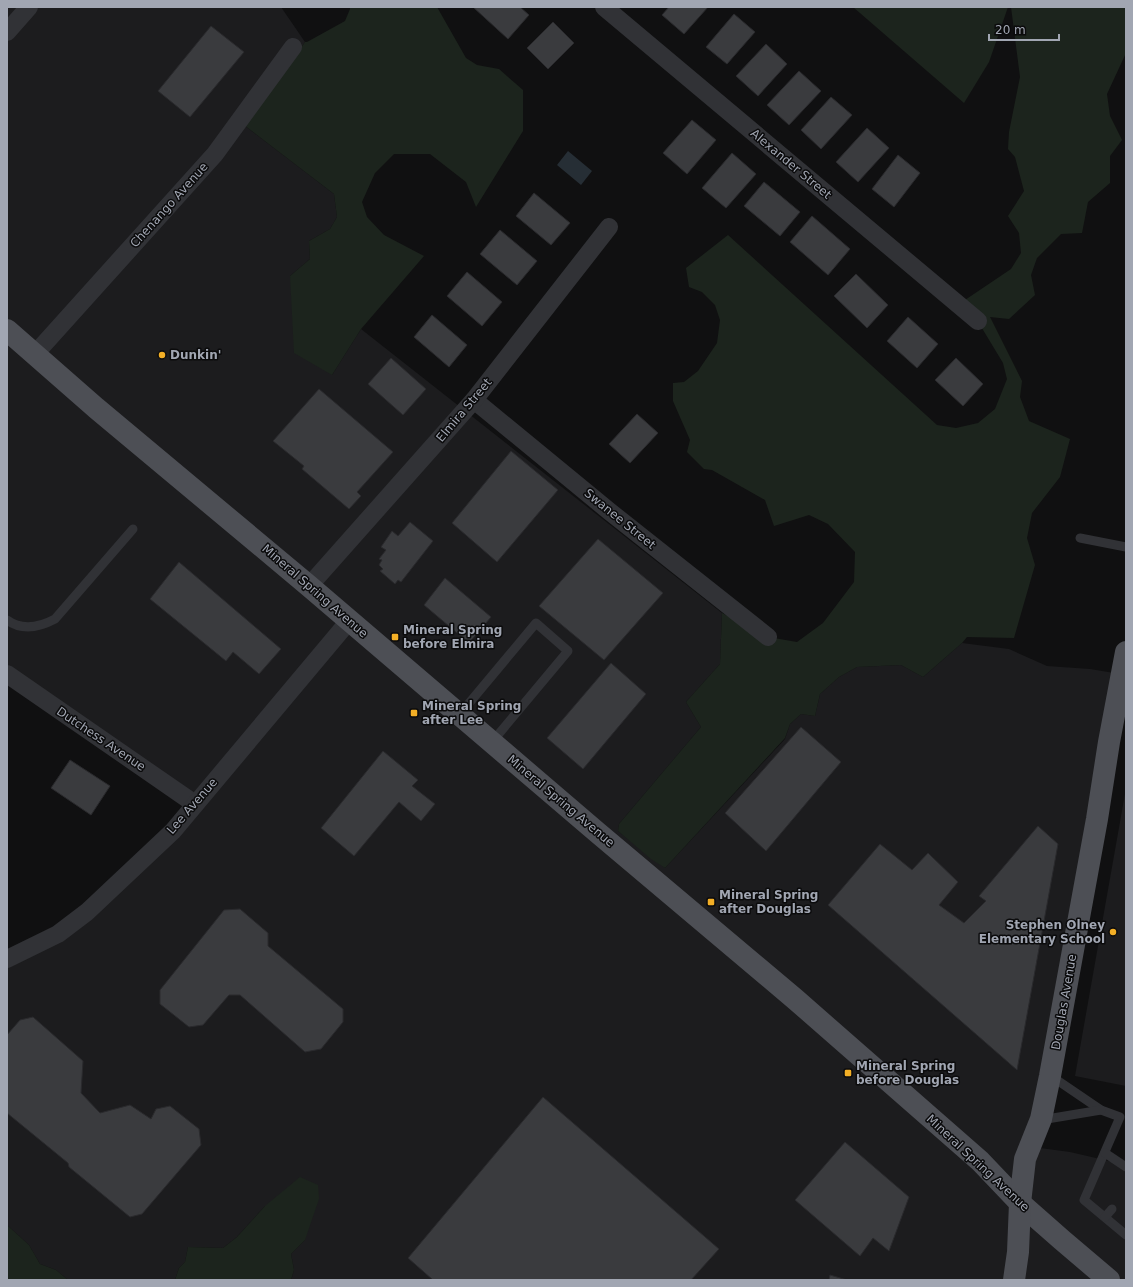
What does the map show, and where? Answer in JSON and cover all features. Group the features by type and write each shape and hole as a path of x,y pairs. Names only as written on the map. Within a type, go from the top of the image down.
{"main road":[{"name":"Mineral Spring Avenue","path":"7,330 96,408 309,586 677,898 865,1060 980,1161 1020,1202 1109,1280"},
{"name":"Douglas Avenue","path":"1014,1280 1018,1252 1020,1202 1025,1159 1040,1120 1050,1076 1098,819 1109,742 1126,652"}],"street":[{"path":"7,32 27,7"},
{"name":"Alexander Street","path":"604,7 978,321"},
{"name":"Chenango Avenue","path":"35,354 215,154 293,46"},
{"name":"Elmira Street","path":"309,586 474,400 609,227"},
{"name":"Swanee Street","path":"474,400 609,511 768,637"},
{"name":"Lee Avenue","path":"7,959 58,934 87,912 172,831 349,620"},
{"name":"Dutchess Avenue","path":"7,674 195,804"}],"lane":[{"path":"7,620 19,626 33,627 45,624 55,619 133,529"},
{"path":"1080,538 1126,547"},
{"path":"460,715 536,623 568,651 492,742"},
{"path":"1050,1076 1100,1110 1120,1117 1084,1200 1126,1235"},
{"path":"1040,1120 1100,1110"},
{"path":"1105,1153 1126,1166"},
{"path":"1105,1217 1112,1209"}],"shaded area":[{"path":"7,7 281,7 305,42 244,125 334,194 337,217 330,229 309,241 310,259 290,276 332,375 361,329 722,613 720,664 686,702 701,727 619,824 618,831 665,868 785,739 790,724 801,714 815,716 820,694 839,677 857,667 901,665 923,677 962,643 1009,649 1047,666 1090,669 1126,675 1040,1148 1070,1152 1126,1165 1126,1280 291,1280 294,1270 291,1254 305,1240 265,1206 237,1237 223,1248 188,1247 185,1262 179,1268 175,1280 68,1280 56,1270 40,1264 29,1245 7,1225 7,964 19,957 193,813 7,666"},
{"path":"350,7 437,7 466,58 477,65 499,69 523,90 523,131 476,207 466,182 430,154 394,154 375,173 362,202 367,217 384,235 424,256 361,329 332,375 294,353 290,276 310,259 309,241 330,229 337,217 334,194 244,125 305,42 345,21"},
{"path":"853,7 1008,7 989,62 964,103"},
{"path":"1011,7 1126,7 1126,53 1107,94 1110,116 1122,140 1110,156 1110,183 1088,202 1082,233 1061,234 1037,258 1031,275 1035,295 1009,319 990,317 1022,381 1020,397 1029,421 1070,439 1060,477 1032,513 1027,538 1035,565 1014,638 967,637 923,677 901,665 857,667 839,677 820,694 815,716 801,714 790,724 785,738 665,868 651,859 618,831 619,824 701,727 686,702 720,664 722,613 768,637 797,642 823,623 854,582 855,552 828,524 809,515 774,526 765,500 712,470 704,469 687,452 690,440 673,401 673,383 684,382 698,371 717,343 720,320 715,305 702,292 689,287 686,268 728,235 937,425 956,428 978,423 995,409 1007,379 1003,363 965,300 1011,269 1021,253 1019,233 1008,216 1024,191 1015,157 1008,149 1009,132 1020,77"},
{"path":"568,151 592,171 581,185 557,165"},
{"name":"Stephen Olney Elementary School","path":"1126,788 1126,1086 1075,1076"},
{"path":"300,1177 318,1185 319,1199 305,1240 291,1254 294,1270 291,1280 175,1280 179,1268 185,1262 188,1247 223,1248 237,1237 265,1206"},
{"path":"7,1225 29,1245 40,1264 56,1270 68,1280 7,1280"}],"building":[{"path":"473,7 520,7 529,15 508,39"},
{"path":"669,7 708,7 684,34 662,15"},
{"path":"734,14 755,32 727,64 706,47"},
{"path":"553,22 574,43 548,69 527,48"},
{"path":"211,26 244,52 190,117 158,91"},
{"path":"766,44 787,64 758,96 736,76"},
{"path":"799,71 821,91 789,125 767,105"},
{"path":"831,97 852,115 821,149 801,130"},
{"path":"692,120 716,140 687,174 663,153"},
{"path":"867,128 889,148 858,182 836,162"},
{"path":"732,153 756,174 726,208 702,188"},
{"path":"898,155 920,173 894,207 872,189"},
{"path":"764,182 800,212 780,236 744,206"},
{"path":"534,193 570,223 551,245 516,216"},
{"path":"812,216 850,249 828,275 790,242"},
{"path":"500,230 537,261 517,285 480,254"},
{"path":"467,272 502,302 482,326 447,296"},
{"path":"856,274 888,305 867,328 834,296"},
{"path":"432,315 467,345 449,367 414,337"},
{"path":"908,317 938,344 917,368 887,341"},
{"path":"391,358 426,389 403,415 368,384"},
{"path":"956,358 983,384 963,406 935,380"},
{"path":"319,389 393,452 357,492 361,496 349,509 302,469 304,466 273,441"},
{"path":"637,414 658,433 630,463 609,444"},
{"path":"511,451 558,490 497,562 452,523"},
{"path":"410,522 433,541 401,582 398,580 395,584 380,571 383,569 379,565 382,560 379,559 386,550 381,547 392,531 398,536"},
{"path":"598,539 663,593 604,660 539,606"},
{"path":"179,562 281,649 259,674 233,652 226,661 150,599"},
{"path":"445,578 491,617 469,643 424,605"},
{"path":"611,663 646,694 583,769 547,738"},
{"path":"801,727 841,762 766,851 725,813"},
{"path":"383,751 418,780 412,786 435,804 421,821 399,802 354,856 321,828"},
{"path":"70,760 110,786 91,815 51,788"},
{"path":"1038,826 1058,844 1017,1070 828,905 880,844 912,870 928,853 958,882 939,905 964,923 986,901 979,896"},
{"path":"240,909 268,933 268,946 343,1009 343,1022 321,1049 305,1052 240,995 229,995 203,1025 189,1027 160,1004 160,990 224,910"},
{"path":"33,1017 83,1061 81,1093 100,1113 130,1105 151,1119 156,1109 170,1106 199,1129 201,1145 142,1214 130,1217 69,1167 68,1163 7,1113 7,1035 20,1020"},
{"path":"543,1097 719,1249 691,1280 433,1280 408,1258"},
{"path":"845,1142 909,1197 889,1251 873,1238 860,1256 795,1200"},
{"path":"830,1275 847,1280 829,1280"}],"place":[{"name":"Dunkin'","path":"162,355"},
{"name":"Mineral Spring before Elmira","path":"395,637"},
{"name":"Mineral Spring after Lee","path":"414,713"},
{"name":"Mineral Spring after Douglas","path":"711,902"},
{"name":"Stephen Olney Elementary School","path":"1113,932"},
{"name":"Mineral Spring before Douglas","path":"848,1073"}]}
